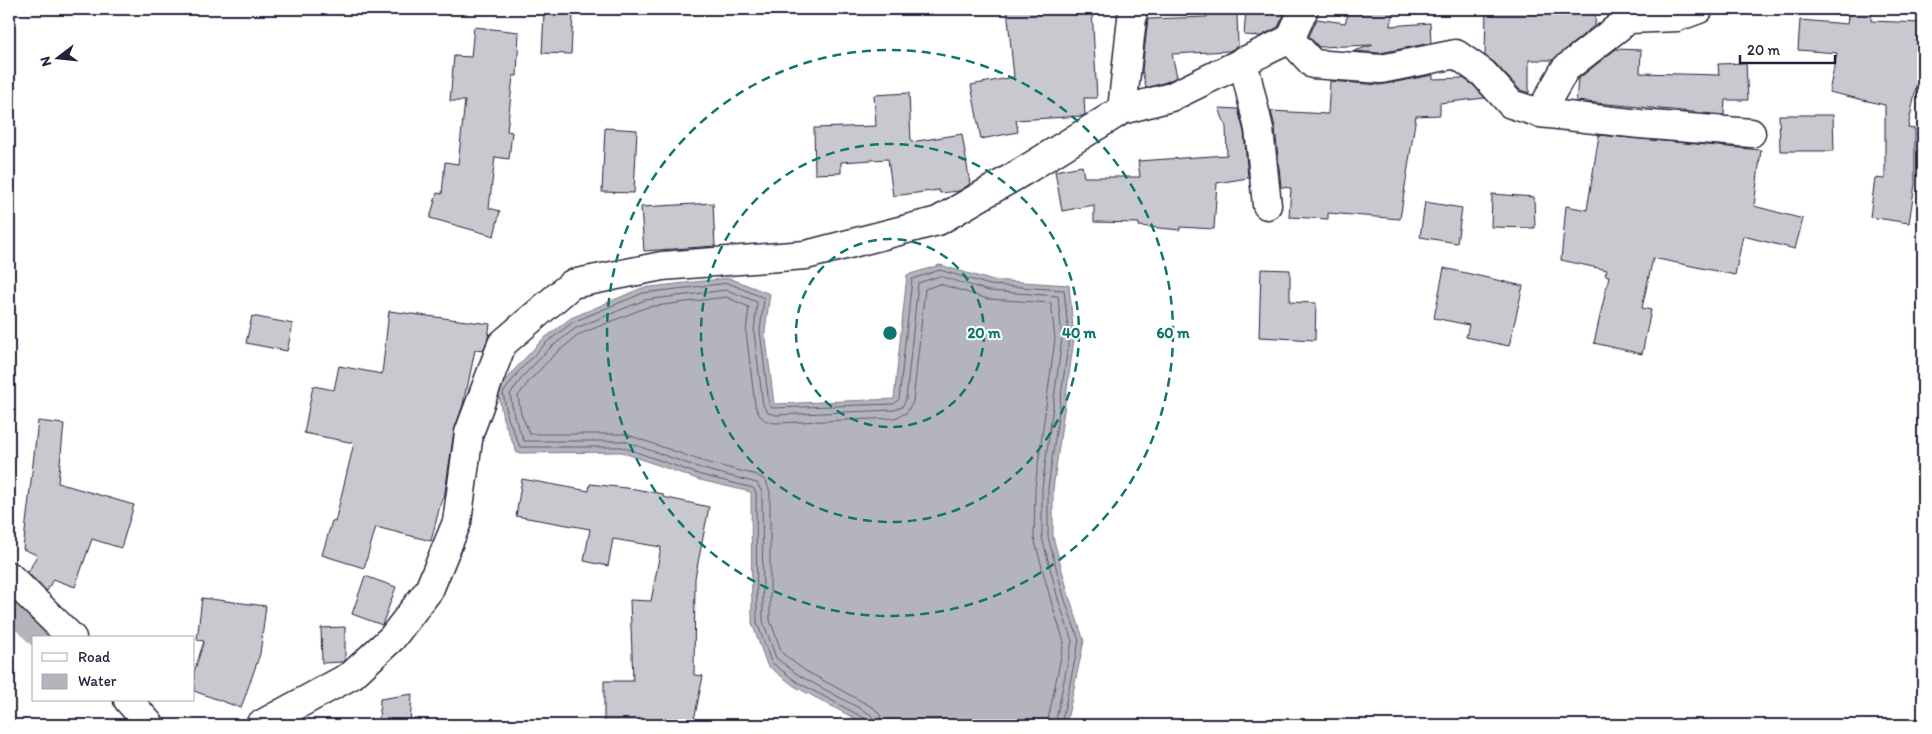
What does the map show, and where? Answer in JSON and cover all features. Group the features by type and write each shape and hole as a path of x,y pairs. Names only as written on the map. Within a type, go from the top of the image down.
{"street":[{"path":"1122,110 1133,9"},
{"path":"260,725 352,675 392,638 429,590 457,522 469,432 502,344 572,284 662,266 806,255 938,221 1122,110 1171,97 1290,39 1304,9"},
{"path":"1540,113 1565,69 1631,14 1677,17 1699,9"},
{"path":"1290,39 1313,64 1381,69 1456,54 1483,73 1511,104 1540,113 1640,124 1751,133"},
{"path":"1242,61 1259,129 1267,205"},
{"path":"9,576 70,636"},
{"path":"130,702 150,725"}],"water":[{"path":"940,265 990,280 1069,285 1074,339 1053,489 1053,537 1069,596 1084,641 1066,725 867,725 794,686 767,665 752,623 751,492 700,480 621,452 517,453 503,419 498,391 542,340 571,318 642,288 729,278 770,294 765,331 774,404 894,399 907,275"}],"building":[{"path":"1007,9 1092,9 1097,98 1084,98 1085,114 1083,116 1016,120 1018,132 981,139 971,85 1014,77"},
{"path":"1246,9 1282,9 1282,14 1284,15 1278,27 1261,36 1244,35"},
{"path":"1350,9 1394,9 1390,26 1430,23 1431,43 1380,53 1354,51 1373,45 1319,47 1309,36 1317,19 1345,23"},
{"path":"1486,9 1596,9 1595,25 1553,60 1529,60 1529,93 1520,90 1495,63 1485,56"},
{"path":"1849,9 1872,9 1871,21 1923,23 1923,52 1908,128 1915,129 1915,184 1909,223 1870,217 1875,178 1885,179 1885,105 1829,92 1837,53 1798,50 1800,20 1847,24"},
{"path":"544,12 573,13 571,54 542,53"},
{"path":"1237,13 1238,46 1229,51 1172,54 1177,77 1146,88 1142,70 1148,19 1207,17 1207,14"},
{"path":"474,27 519,32 517,76 513,76 507,131 512,132 509,159 495,157 489,208 500,211 494,236 430,218 437,193 442,194 445,162 458,164 465,101 450,101 454,56 471,57"},
{"path":"1616,49 1641,50 1640,73 1719,75 1718,64 1746,63 1748,100 1725,100 1724,115 1576,101 1578,79"},
{"path":"1433,75 1433,79 1463,78 1473,85 1485,98 1440,103 1440,115 1416,116 1400,219 1328,213 1328,219 1289,217 1291,188 1281,187 1275,127 1271,111 1328,114 1330,81 1380,85"},
{"path":"909,93 911,142 962,134 970,184 959,191 940,193 939,190 893,196 888,159 841,162 841,173 815,174 814,128 876,126 874,95"},
{"path":"1219,108 1238,109 1244,132 1248,178 1217,183 1214,229 1180,227 1180,230 1139,226 1139,223 1094,222 1094,205 1062,211 1055,171 1082,166 1084,177 1140,177 1138,161 1227,155 1226,127"},
{"path":"1779,115 1833,115 1834,151 1780,151"},
{"path":"605,128 637,130 634,193 602,192"},
{"path":"1599,135 1761,150 1754,206 1803,219 1795,249 1743,236 1735,275 1653,258 1642,308 1651,310 1642,354 1594,343 1609,276 1605,275 1607,270 1561,260 1566,206 1587,210"},
{"path":"1492,194 1534,197 1535,228 1491,227"},
{"path":"1425,202 1462,208 1457,243 1420,237"},
{"path":"713,203 715,246 644,251 641,207"},
{"path":"1444,268 1523,286 1509,346 1466,337 1469,325 1434,318"},
{"path":"1261,269 1290,270 1290,302 1316,303 1315,340 1259,337"},
{"path":"389,311 490,324 488,338 483,351 475,350 463,405 454,431 444,499 442,498 431,541 376,527 364,568 322,555 332,521 335,522 354,443 304,433 313,386 334,390 339,366 382,374"},
{"path":"252,316 293,324 287,351 246,343"},
{"path":"38,421 64,424 58,483 134,505 121,548 92,539 75,587 53,579 47,591 28,573 37,555 23,549"},
{"path":"522,479 589,491 590,484 635,489 663,494 663,497 709,507 695,578 694,675 703,676 693,725 604,724 604,681 633,681 630,600 651,601 661,547 613,539 608,566 584,561 590,529 516,516"},
{"path":"365,576 396,587 382,625 352,614"},
{"path":"202,598 266,606 260,654 241,708 195,691 195,669 204,641 197,640"},
{"path":"345,627 345,660 343,662 322,663 321,628"},
{"path":"412,694 410,725 379,725 380,699"}],"waterway":[{"path":"9,601 45,636"}]}
